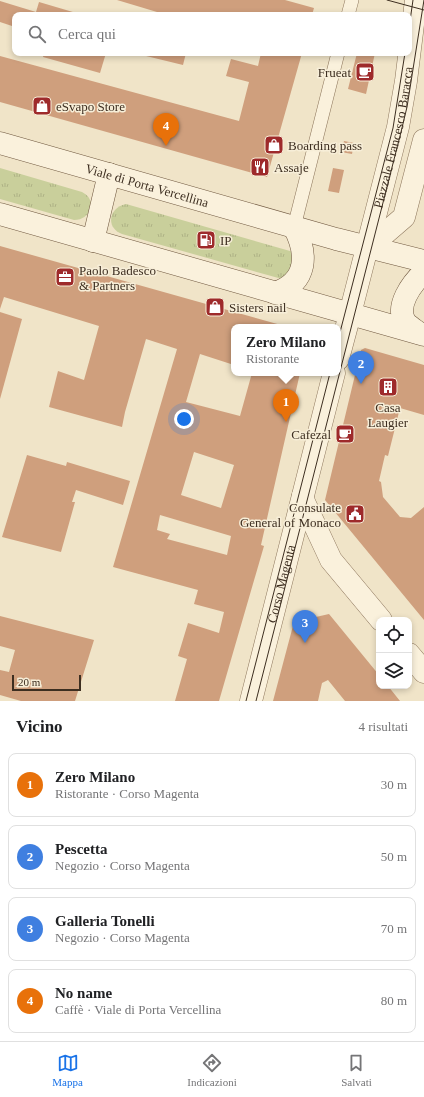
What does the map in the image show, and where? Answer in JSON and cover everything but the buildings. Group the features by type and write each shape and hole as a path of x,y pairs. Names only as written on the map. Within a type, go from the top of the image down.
{"main road":[{"name":"Piazzale Francesco Baracca","path":"415,2 424,36"},
{"name":"Piazzale Francesco Baracca","path":"412,26 415,2"},
{"name":"Piazzale Francesco Baracca","path":"350,314 368,248 402,105 408,56"},
{"name":"Piazzale Francesco Baracca","path":"368,248 404,217 424,140"},
{"name":"Viale di Porta Vercellina","path":"0,143 294,227"},
{"path":"93,241 109,174"},
{"path":"0,214 421,334"},
{"path":"294,227 368,248 424,261"},
{"path":"276,293 284,290 292,284 297,279 302,269 302,248 294,227"},
{"path":"421,334 406,323 403,316 404,303 409,290 424,272"},
{"path":"341,348 350,314"},
{"name":"Corso Magenta","path":"251,701 333,376"},
{"path":"303,496 304,502 331,560 378,617"},
{"path":"412,658 424,672"}],"lane":[{"path":"349,12 352,0"},
{"path":"294,227 337,56"}],"green space":[{"path":"0,168 82,192 90,200 90,209 85,217 74,220 0,199"},
{"path":"126,204 290,251 294,253 299,261 282,279 122,234 113,227 111,218 116,209"}],"tram line":[{"path":"387,0 424,10"},
{"path":"411,12 413,0"},
{"path":"341,367 407,107 424,0"},
{"path":"341,328 393,128 405,56"},
{"path":"246,701 329,376"},
{"path":"256,701 339,376"}],"place":[{"name":"Frueat","path":"365,72"},
{"name":"eSvapo Store","path":"42,106"},
{"name":"Boarding pass","path":"274,145"},
{"name":"No name","path":"166,146"},
{"name":"Assaje","path":"260,167"},
{"name":"IP","path":"206,240"},
{"name":"Paolo Badesco & Partners","path":"65,277"},
{"name":"Sisters nail","path":"215,307"},
{"name":"Pescetta","path":"361,384"},
{"name":"Casa Laugier","path":"388,387"},
{"name":"Zero Milano","path":"286,422"},
{"name":"Cafezal","path":"345,434"},
{"name":"Consulate General of Monaco","path":"355,514"},
{"name":"Galleria Tonelli","path":"305,643"}]}
